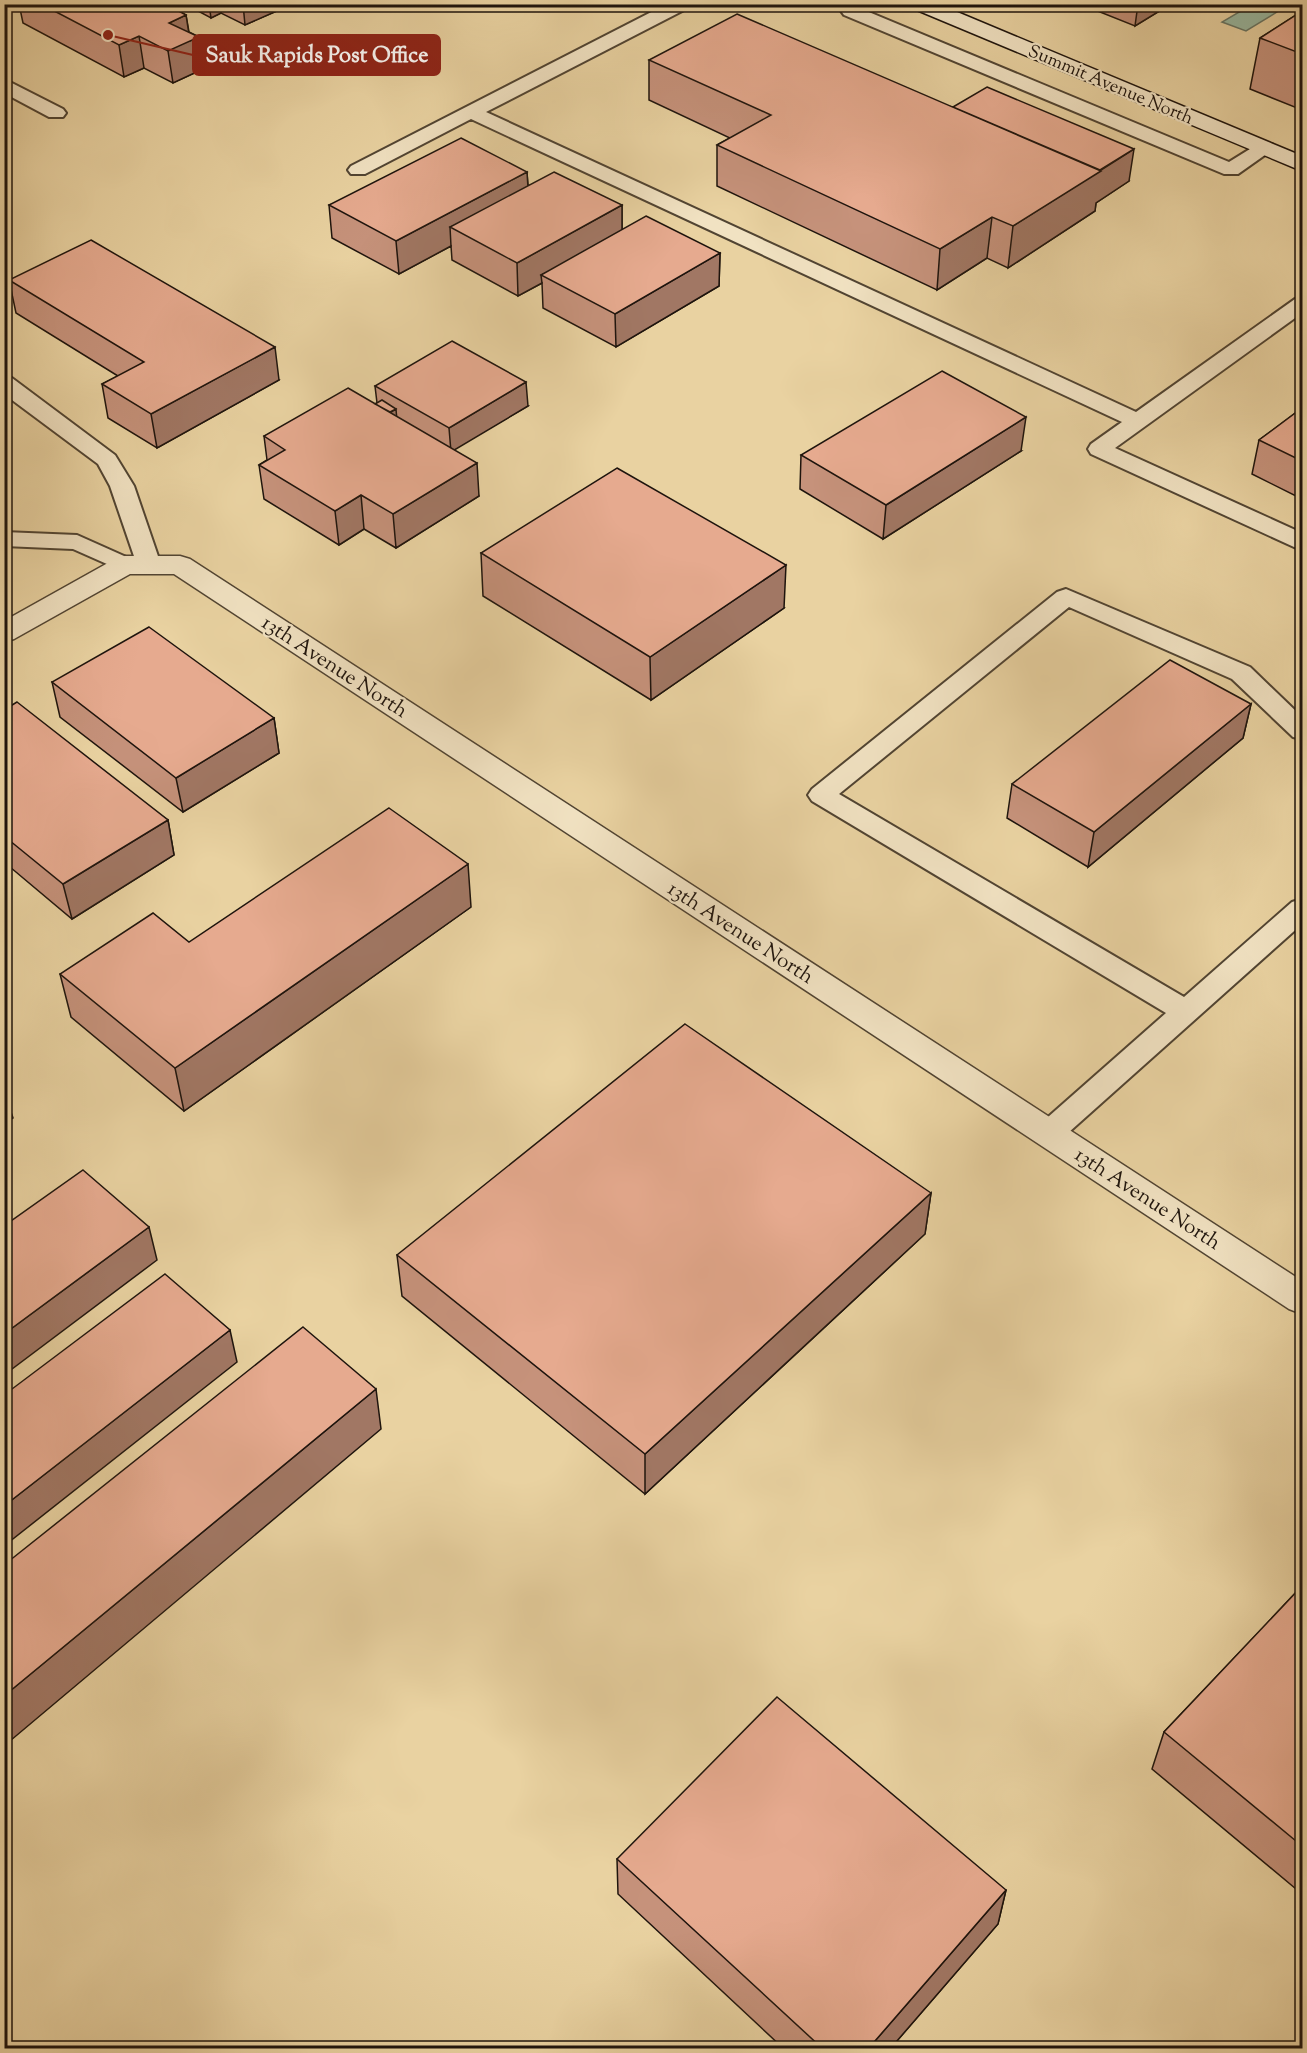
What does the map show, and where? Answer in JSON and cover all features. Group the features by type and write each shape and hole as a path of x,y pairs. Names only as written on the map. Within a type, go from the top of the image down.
{"street":[{"name":"Summit Avenue North","path":"919,4 1302,164"},
{"name":"13th Avenue North","path":"137,565 180,565 1302,1299"},
{"path":"4,633 137,565"}],"lane":[{"path":"358,170 682,4"},
{"path":"863,4 850,11 1231,170 1265,148"},
{"path":"4,85 56,112"},
{"path":"471,112 1138,421"},
{"path":"1302,303 1099,449 1302,542"},
{"path":"4,383 107,460 122,486 137,565"},
{"path":"4,539 77,543 137,565"},
{"path":"1186,1011 821,795 1066,597 1241,673 1302,731"},
{"path":"1049,1133 1302,909"}],"shaded area":[{"path":"1251,5 1259,5 1277,12 1246,31 1222,22"}],"building":[{"path":"41,4 166,4 186,15 169,23 199,37 168,51 139,36 119,45"},
{"path":"1302,11 1302,54 1260,38"},
{"path":"737,14 1101,171 1013,226 992,217 940,249 717,145 771,115 649,60"},
{"path":"987,87 1134,149 1100,170 953,107"},
{"path":"461,138 527,172 396,241 329,205"},
{"path":"554,172 622,205 517,263 450,227"},
{"path":"646,216 720,253 615,314 541,275"},
{"path":"91,240 275,347 151,414 102,384 144,362 9,280"},
{"path":"452,341 526,382 449,428 375,386"},
{"path":"942,371 1026,417 886,505 801,455"},
{"path":"348,388 477,463 393,514 361,495 335,511 259,465 285,450 264,436"},
{"path":"382,400 396,409 390,412 375,404"},
{"path":"1302,408 1302,461 1259,440"},
{"path":"617,468 786,565 650,657 481,553"},
{"path":"149,627 274,718 176,778 52,682"},
{"path":"1170,660 1251,704 1094,832 1012,784"},
{"path":"17,702 168,820 63,884 4,836 4,710"},
{"path":"389,808 468,864 175,1068 60,974 153,913 189,942"},
{"path":"685,1024 931,1193 645,1454 397,1255"},
{"path":"83,1170 149,1227 4,1334 4,1226"},
{"path":"165,1274 230,1330 4,1506 4,1395"},
{"path":"303,1327 376,1389 4,1696 4,1565"},
{"path":"1302,1586 1302,1846 1164,1732"},
{"path":"777,1697 1006,1890 868,2049 823,2049 617,1859"}],"place":[{"name":"Sauk Rapids Post Office","path":"108,35"}]}
